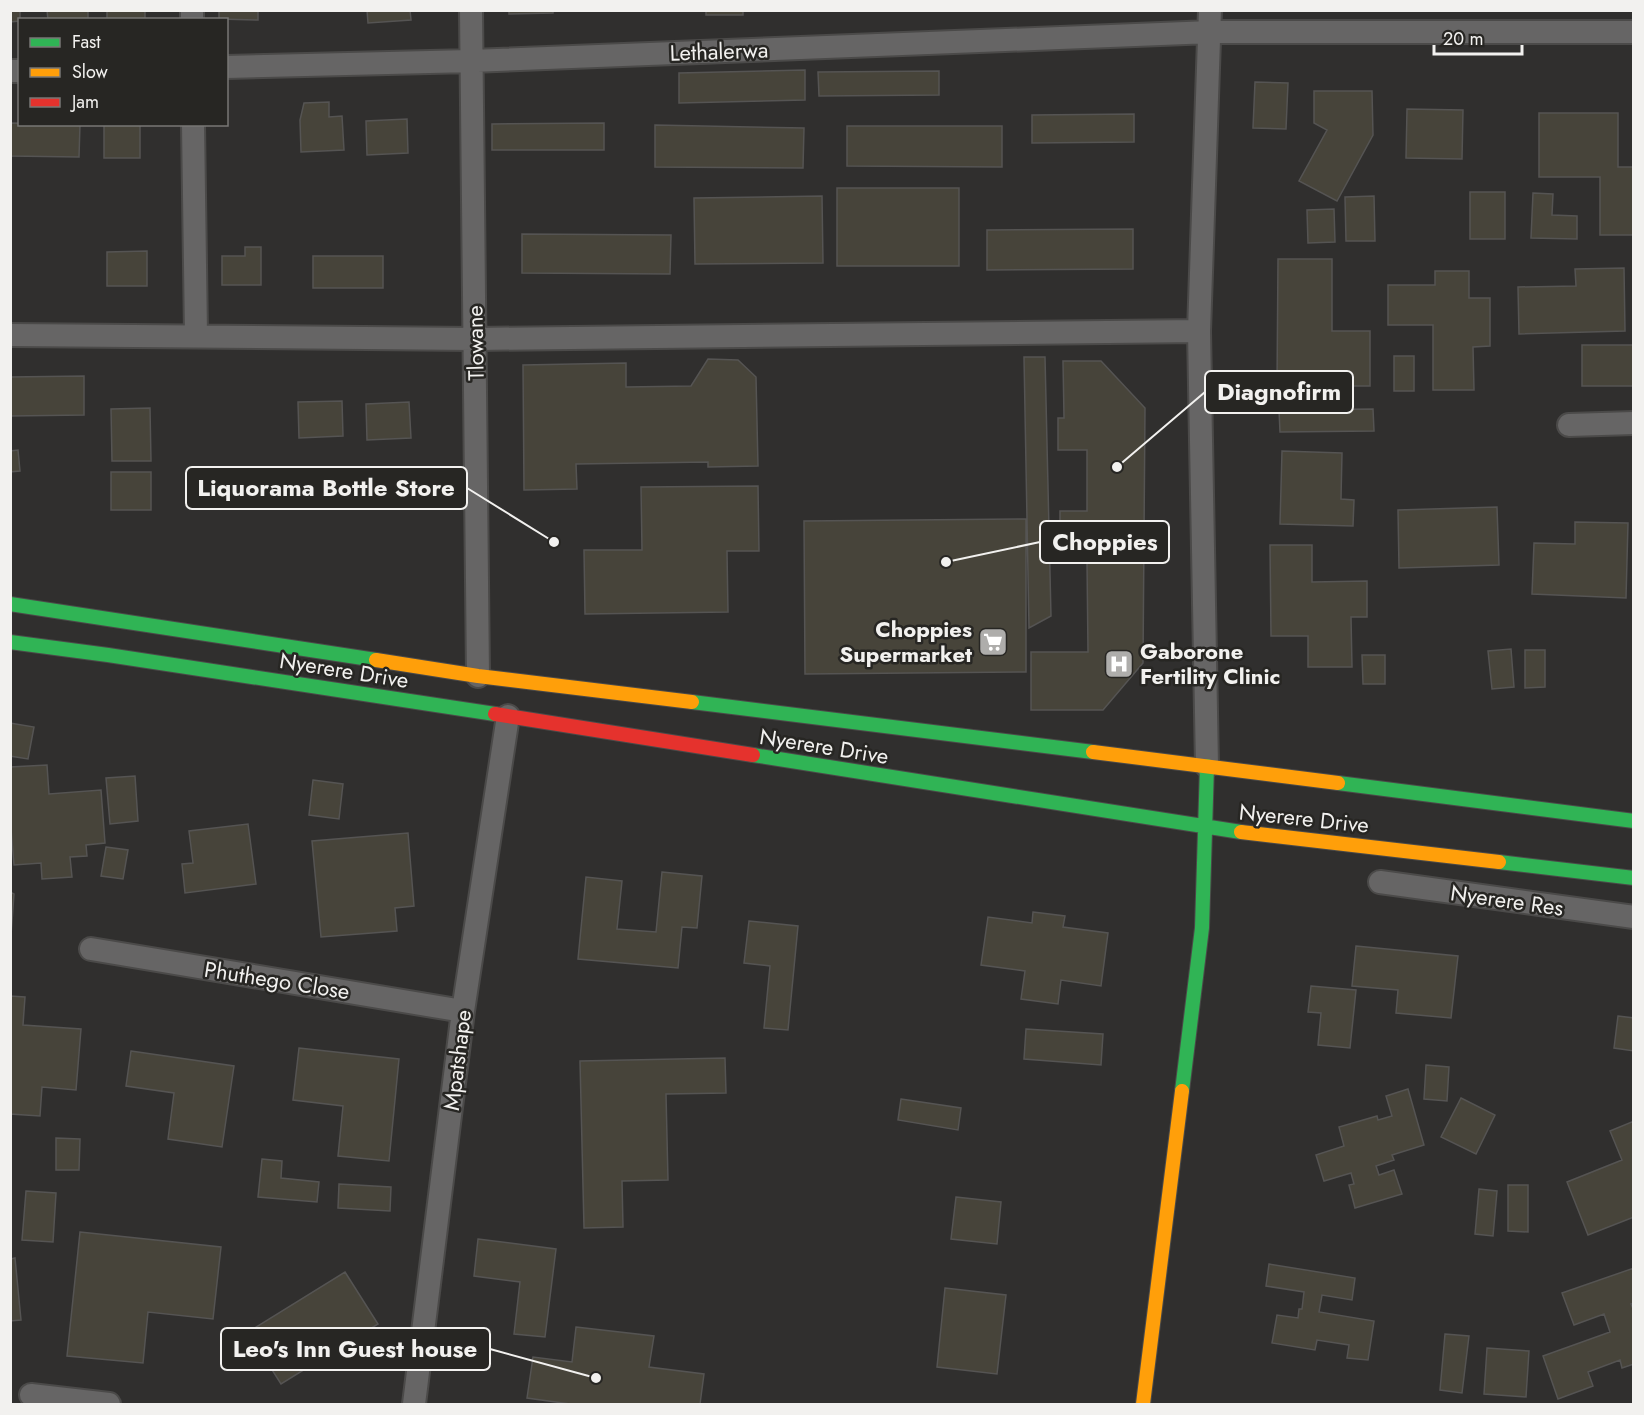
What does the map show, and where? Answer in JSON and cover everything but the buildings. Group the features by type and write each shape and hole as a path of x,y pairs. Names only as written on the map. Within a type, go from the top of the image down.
{"main road":[{"name":"Nyerere Drive","path":"10,604 478,676 1634,821"},
{"name":"Nyerere Drive","path":"10,642 508,716 1205,828 1634,878"},
{"path":"1143,1404 1202,927 1208,766"}],"street":[{"name":"Tlowane","path":"471,10 478,676"},
{"name":"Lethalerwa","path":"228,67 471,61 1211,21 1634,32"},
{"path":"1208,766 1199,331 1211,21"},
{"path":"192,126 196,335"},
{"path":"10,335 475,339 1199,331"},
{"path":"1569,425 1634,423"},
{"name":"Mpatshape","path":"414,1404 463,1011 508,716"},
{"name":"Nyerere Res","path":"1380,882 1634,917"},
{"name":"Phuthego Close","path":"91,949 463,1011"},
{"path":"31,1395 109,1404"}],"traffic: fast":[{"path":"10,604 376,660"},
{"path":"10,642 495,714"},
{"path":"692,702 1093,752"},
{"path":"753,755 1241,832"},
{"path":"1182,1091 1202,928 1207,766"},
{"path":"1338,783 1634,821"},
{"path":"1499,862 1634,878"}],"traffic: slow":[{"path":"376,660 478,676 692,702"},
{"path":"1093,752 1338,783"},
{"path":"1241,832 1499,862"},
{"path":"1143,1404 1182,1091"}],"traffic: jam":[{"path":"495,714 753,755"}],"place":[{"name":"Diagnofirm","path":"1117,467"},
{"name":"Liquorama Bottle Store","path":"554,542"},
{"name":"Choppies","path":"946,562"},
{"name":"Choppies Supermarket","path":"993,642"},
{"name":"Gaborone Fertility Clinic","path":"1119,664"},
{"name":"Leo's Inn Guest house","path":"596,1378"}]}
